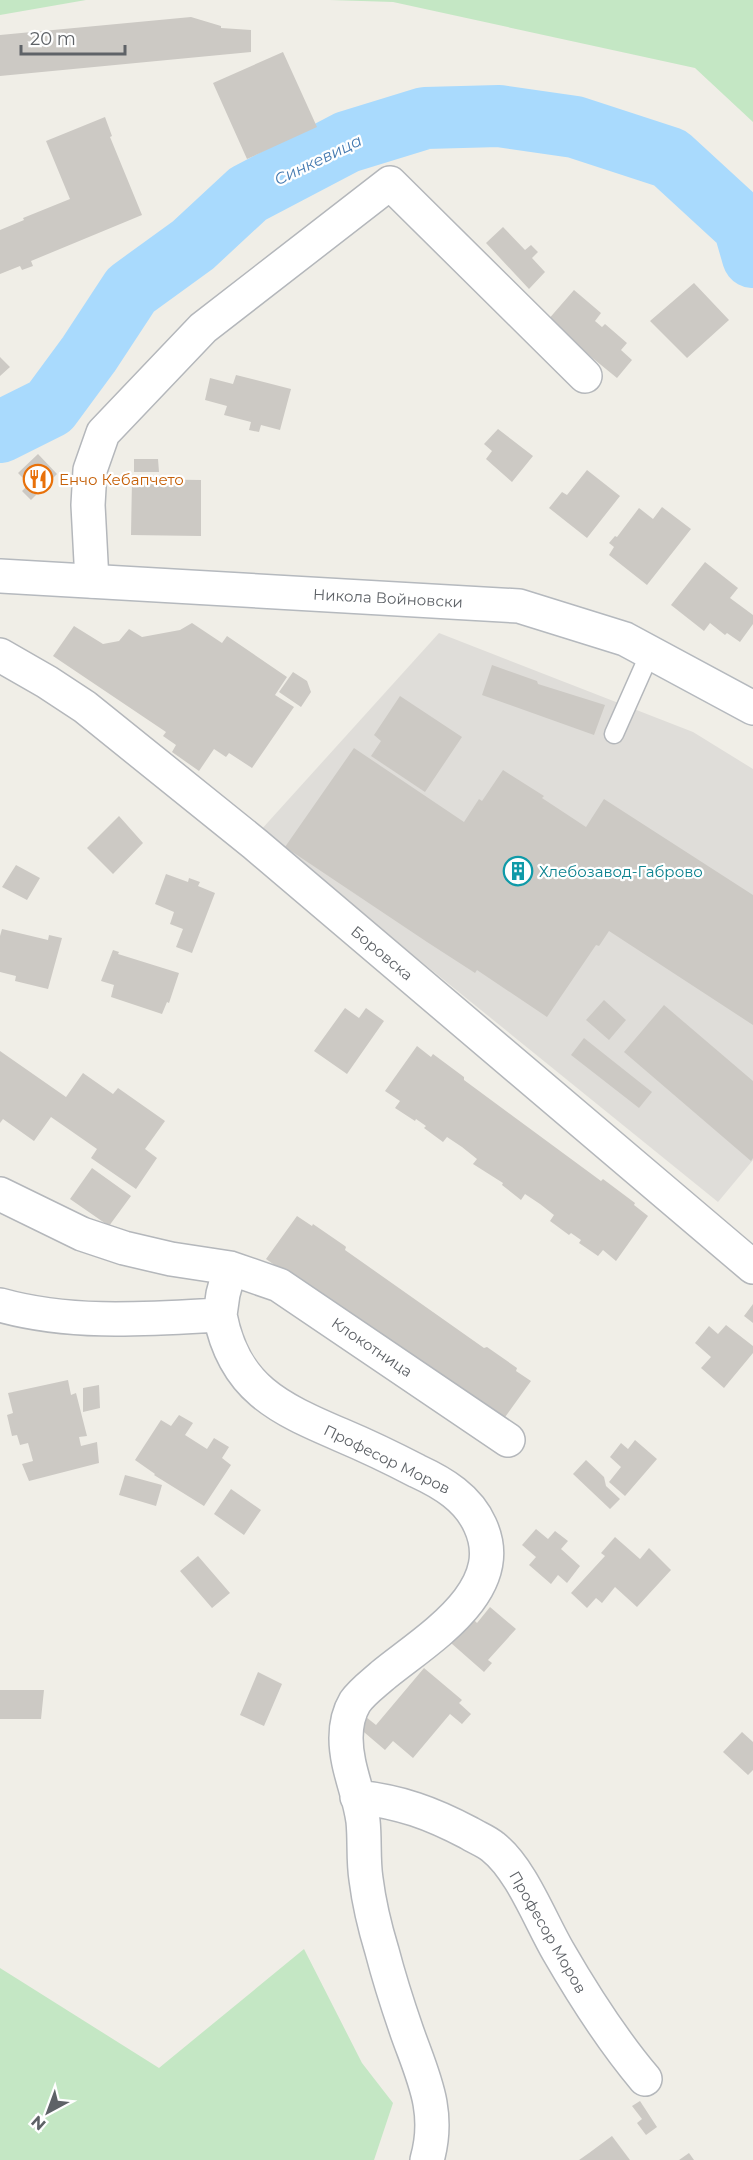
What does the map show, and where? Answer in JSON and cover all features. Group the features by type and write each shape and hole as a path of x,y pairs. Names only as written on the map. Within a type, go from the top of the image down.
{"street":[{"path":"92,581 88,505 90,470 104,433 203,327 390,183 585,376"},
{"name":"Никола Войновски","path":"0,576 519,606 625,639 753,708"},
{"name":"Боровска","path":"0,655 85,707 255,844 753,1267"},
{"name":"Клокотница","path":"0,1194 82,1234 124,1248 171,1259 230,1268 279,1285 508,1440"},
{"path":"0,1305 40,1314 98,1318 220,1315 230,1268"},
{"name":"Професор Моров","path":"220,1315 224,1334 240,1367 269,1400 297,1416 437,1481 455,1493 469,1507 481,1525 486,1557 484,1576 476,1591 450,1621 368,1688 356,1702 348,1719 346,1735 348,1762 363,1821 366,1878 372,1914 404,2022 430,2096 433,2124 427,2160"},
{"name":"Професор Моров","path":"357,1797 384,1800 446,1820 492,1846 505,1859 531,1900 558,1952 592,2007 645,2079"}],"lane":[{"path":"614,734 650,653"}],"shaded area":[{"name":"Хлебозавод-Габрово","path":"439,633 693,732 753,769 753,1160 718,1202 260,831"}],"green space":[{"path":"0,0 86,0 0,15"},
{"path":"330,0 753,0 753,122 695,68 393,2"},
{"path":"304,1949 362,2063 393,2103 374,2160 0,2160 0,1968 159,2068"}],"building":[{"path":"191,17 221,26 221,28 251,30 251,52 0,76 0,35"},
{"path":"283,52 317,127 247,159 213,83"},
{"path":"105,117 112,136 110,137 142,215 31,261 33,266 22,270 20,266 0,274 0,230 70,199 46,141"},
{"path":"503,227 525,250 531,245 538,252 532,258 545,272 529,289 486,243"},
{"path":"694,283 729,320 687,358 650,321"},
{"path":"574,290 601,313 595,321 602,327 605,324 627,343 621,350 632,360 617,378 547,321"},
{"path":"0,357 10,367 0,376"},
{"path":"236,375 291,389 280,430 261,425 259,432 249,430 251,422 224,415 227,406 205,400 210,378 233,384"},
{"path":"498,429 533,456 512,482 486,459 492,451 484,444"},
{"name":"Енчо Кебапчето","path":"38,454 57,474 31,500 22,491 29,484 18,473"},
{"path":"134,459 158,459 159,472 134,472"},
{"path":"587,470 620,496 587,538 549,508 562,492 567,495"},
{"path":"132,479 201,480 201,536 131,535"},
{"path":"662,507 691,529 647,585 609,555 614,547 609,543 615,536 617,537 639,508 653,519"},
{"path":"705,562 738,588 730,598 753,615 753,624 740,642 727,633 725,635 710,623 704,631 671,605"},
{"path":"192,623 222,643 227,636 287,677 275,695 294,707 252,768 229,753 226,757 214,749 199,771 172,752 176,745 163,736 166,732 53,656 74,626 103,644 119,641 129,629 142,637 180,630"},
{"path":"492,665 537,681 538,684 605,705 594,735 482,695"},
{"path":"293,672 307,681 311,692 301,707 279,692"},
{"path":"400,696 462,737 425,792 371,756 381,741 374,735"},
{"name":"Хлебозавод-Габрово","path":"354,748 464,822 479,799 482,801 503,770 586,827 604,799 753,895 753,1025 609,931 599,946 596,945 547,1017 477,970 475,973 427,942 285,847"},
{"path":"119,816 143,843 113,874 87,848"},
{"path":"16,865 40,878 27,900 2,887"},
{"path":"166,874 188,882 189,878 200,882 198,886 215,893 192,953 176,947 183,929 170,924 174,912 155,904"},
{"path":"2,929 48,940 49,935 62,938 48,989 15,981 16,976 0,972"},
{"path":"113,950 119,952 118,954 179,973 169,1003 167,1002 162,1014 111,997 114,985 101,981"},
{"path":"604,1000 626,1020 609,1040 586,1020"},
{"path":"664,1005 753,1081 753,1158 751,1161 624,1052"},
{"path":"345,1008 359,1018 366,1008 384,1021 347,1074 314,1051"},
{"path":"584,1038 652,1092 639,1108 571,1055"},
{"path":"417,1046 431,1057 433,1054 464,1077 464,1080 601,1181 603,1179 648,1216 616,1261 603,1250 598,1256 579,1243 581,1240 571,1233 569,1235 550,1221 554,1215 540,1204 525,1194 521,1200 502,1185 503,1183 473,1164 477,1159 462,1147 447,1137 443,1142 424,1128 426,1126 395,1108 400,1101 385,1091"},
{"path":"0,1051 66,1097 83,1073 113,1094 118,1088 165,1121 145,1149 157,1158 136,1189 91,1158 97,1149 51,1117 34,1141 3,1119 0,1123"},
{"path":"92,1168 131,1196 109,1226 70,1199"},
{"path":"297,1216 345,1246 345,1250 484,1348 487,1347 517,1368 516,1371 531,1381 500,1424 266,1259"},
{"path":"753,1304 753,1323 744,1316"},
{"path":"726,1325 753,1346 753,1353 724,1388 701,1368 711,1357 695,1343 709,1326 718,1334"},
{"path":"68,1380 71,1395 76,1393 87,1436 79,1437 81,1446 97,1442 99,1463 29,1481 22,1464 33,1461 28,1443 20,1445 17,1435 12,1436 7,1415 13,1413 8,1393"},
{"path":"99,1385 100,1408 83,1412 83,1388"},
{"path":"179,1415 193,1423 185,1435 207,1449 214,1438 229,1447 222,1458 231,1465 204,1506 154,1475 135,1460 161,1420 171,1426"},
{"path":"635,1440 657,1459 625,1496 609,1482 621,1467 610,1457 621,1443 628,1449"},
{"path":"586,1460 604,1477 606,1486 620,1499 610,1509 573,1474"},
{"path":"125,1475 162,1485 156,1506 119,1495"},
{"path":"231,1489 261,1510 244,1535 214,1514"},
{"path":"536,1529 548,1539 555,1531 568,1541 561,1549 580,1566 567,1583 558,1575 551,1584 529,1565 536,1557 522,1545"},
{"path":"615,1537 640,1559 649,1548 671,1570 637,1607 615,1587 602,1603 596,1598 587,1608 571,1593 605,1556 601,1553"},
{"path":"198,1556 230,1593 212,1608 180,1571"},
{"path":"490,1607 516,1629 488,1660 492,1663 484,1672 443,1636 469,1615 477,1623"},
{"path":"424,1668 462,1700 459,1703 471,1714 462,1724 450,1714 413,1758 393,1741 385,1750 358,1727 366,1717 376,1725"},
{"path":"258,1672 282,1684 264,1726 240,1715"},
{"path":"0,1690 44,1690 41,1719 0,1719"},
{"path":"742,1732 753,1742 753,1770 748,1775 723,1752"},
{"path":"640,2101 657,2127 646,2135 637,2123 642,2119 632,2106"},
{"path":"612,2136 630,2160 579,2160 589,2153"},
{"path":"689,2153 694,2160 679,2160"}],"waterway":[{"name":"Синкевица","path":"0,432 50,407 89,354 131,290 193,245 248,194 347,142 425,118 499,116 575,127 670,158 744,226 753,257"}],"place":[{"name":"Енчо Кебапчето","path":"38,479"},
{"name":"Хлебозавод-Габрово","path":"518,871"}]}
